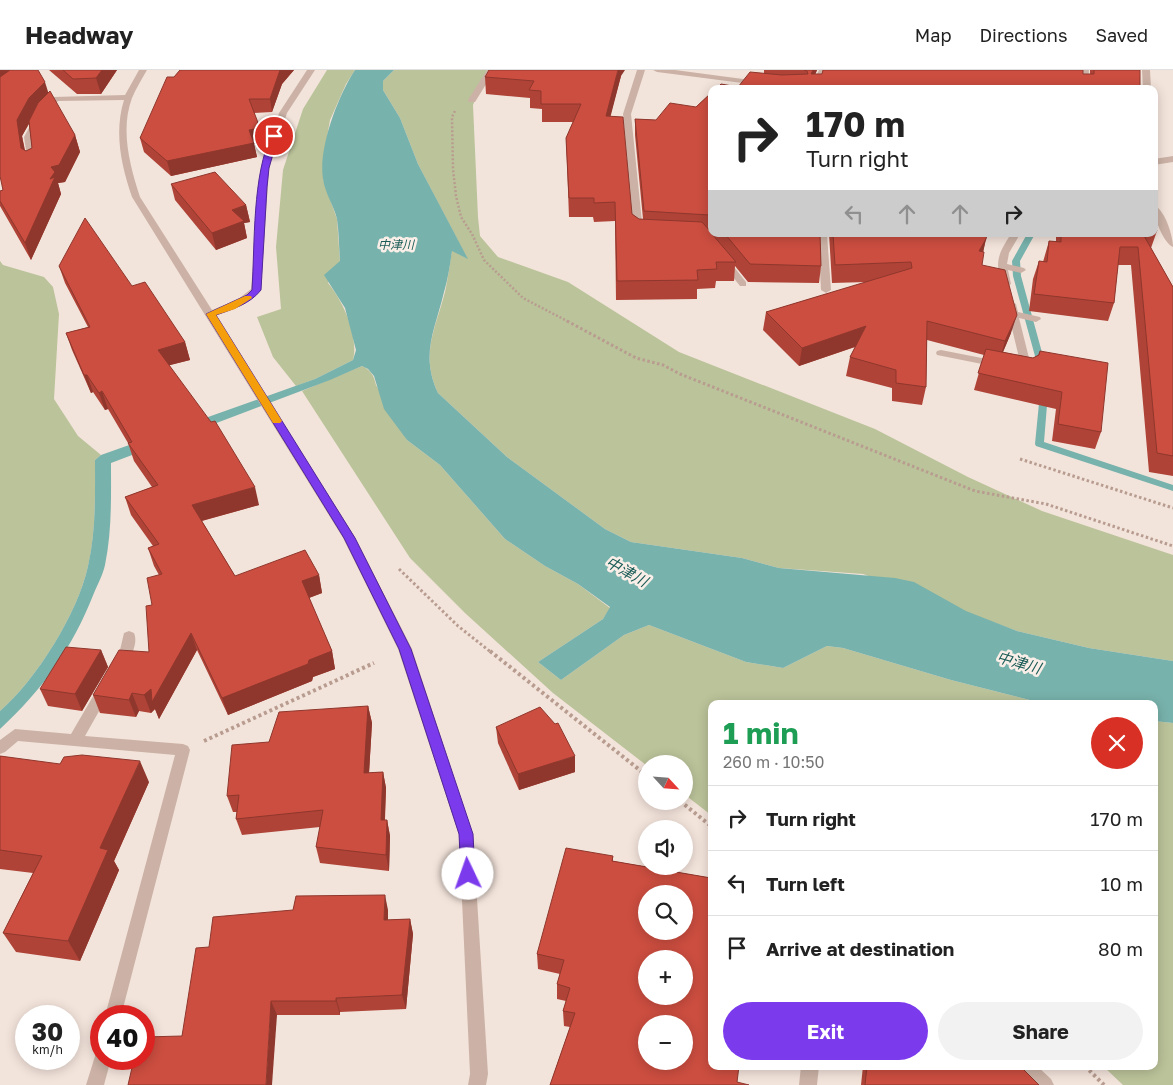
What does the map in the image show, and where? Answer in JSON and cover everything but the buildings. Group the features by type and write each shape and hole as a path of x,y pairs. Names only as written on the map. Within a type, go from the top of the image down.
{"street":[{"path":"143,70 128,97 125,110 124,134 129,178 136,197 211,314 349,538 405,649 466,834 479,1074 477,1085"},
{"path":"211,314 232,307 250,297 256,290 265,168 283,113 311,70"},
{"path":"472,100 491,70"},
{"path":"641,70 628,114 629,147 638,233 647,233"},
{"path":"657,70 744,85 764,84"},
{"path":"816,85 823,70"},
{"path":"1084,85 1085,70"},
{"path":"1146,70 1146,85"},
{"path":"32,163 28,137 39,117 56,99 128,97"},
{"path":"1158,161 1173,159"},
{"path":"1158,216 1173,244"},
{"path":"822,237 826,290"},
{"path":"941,353 1028,370 1001,263 1013,237"},
{"path":"716,250 743,284"},
{"path":"1003,267 1022,270"},
{"path":"1015,314 1036,319"},
{"path":"76,739 127,650 129,636"},
{"path":"0,748 15,735 182,750 116,1005"},
{"path":"95,1085 99,1070"},
{"path":"808,1085 810,1070"},
{"path":"1028,1070 1045,1085"}],"path":[{"path":"456,109 452,117 453,169 461,217 472,234 484,260 523,298 636,358 663,365 680,374 975,491 1046,504 1173,546"},
{"path":"1020,459 1173,508"},
{"path":"399,569 458,626 638,769"},
{"path":"182,750 374,663"},
{"path":"691,810 708,824"},
{"path":"1088,1070 1104,1085"}],"green space":[{"path":"327,70 355,70 346,84 330,120 323,160 323,179 337,219 340,262 328,283 339,299 348,319 354,340 354,351 353,360 315,379 296,386 273,357 257,317 281,309 276,247 283,170 303,109"},
{"path":"394,70 487,70 473,105 478,217 480,236 498,257 568,282 679,352 875,429 968,477 1042,511 1173,555 1173,661 1089,648 1017,631 863,574 779,568 742,558 631,542 605,529 507,457 438,393 433,379 430,367 431,342 445,292 452,250 467,258 418,164 400,118 383,90 383,81"},
{"path":"0,261 3,265 44,277 53,287 59,314 54,399 78,436 101,455 95,460 91,553 83,584 65,624 41,664 28,682 0,711"},
{"path":"362,366 368,369 407,440 440,465 505,539 545,566 578,584 610,608 603,619 538,662 561,680 624,635 649,625 746,662 783,668 827,646 843,648 951,680 1029,700 708,700 708,813 693,801 693,755 638,755 638,759 553,693 465,613 410,558 302,391"},
{"path":"1158,721 1173,723 1173,1085 1123,1085 1107,1070 1158,1070"}],"water":[{"name":"中津川","path":"355,70 394,70 383,81 383,90 400,118 418,164 468,259 452,251 447,282 431,342 430,367 433,379 438,393 507,457 605,529 631,542 742,558 779,568 895,578 914,582 966,611 1017,631 1089,648 1173,661 1173,723 1158,721 1158,700 1029,700 951,680 843,648 827,646 783,668 746,662 649,625 624,635 561,680 538,662 603,619 610,607 578,584 545,566 505,539 440,465 407,440 384,409 374,376 368,369 362,366 330,380 111,463 109,540 105,565 100,579 76,632 55,667 30,699 0,729 0,711 28,682 41,664 65,624 83,584 92,540 95,460 101,455 315,379 353,360 356,350 345,308 324,275 340,261 337,219 324,184 322,166 326,138 336,108"}],"waterway":[{"path":"1029,237 1016,261 1017,276 1042,367"},
{"path":"1044,393 1039,444 1173,488"}],"slow traffic":[{"path":"248,298 232,307 211,314 277,421"}],"route":[{"path":"274,136 265,168 256,290 250,297 232,307 211,314 349,538 405,649 466,834 468,874"}]}
